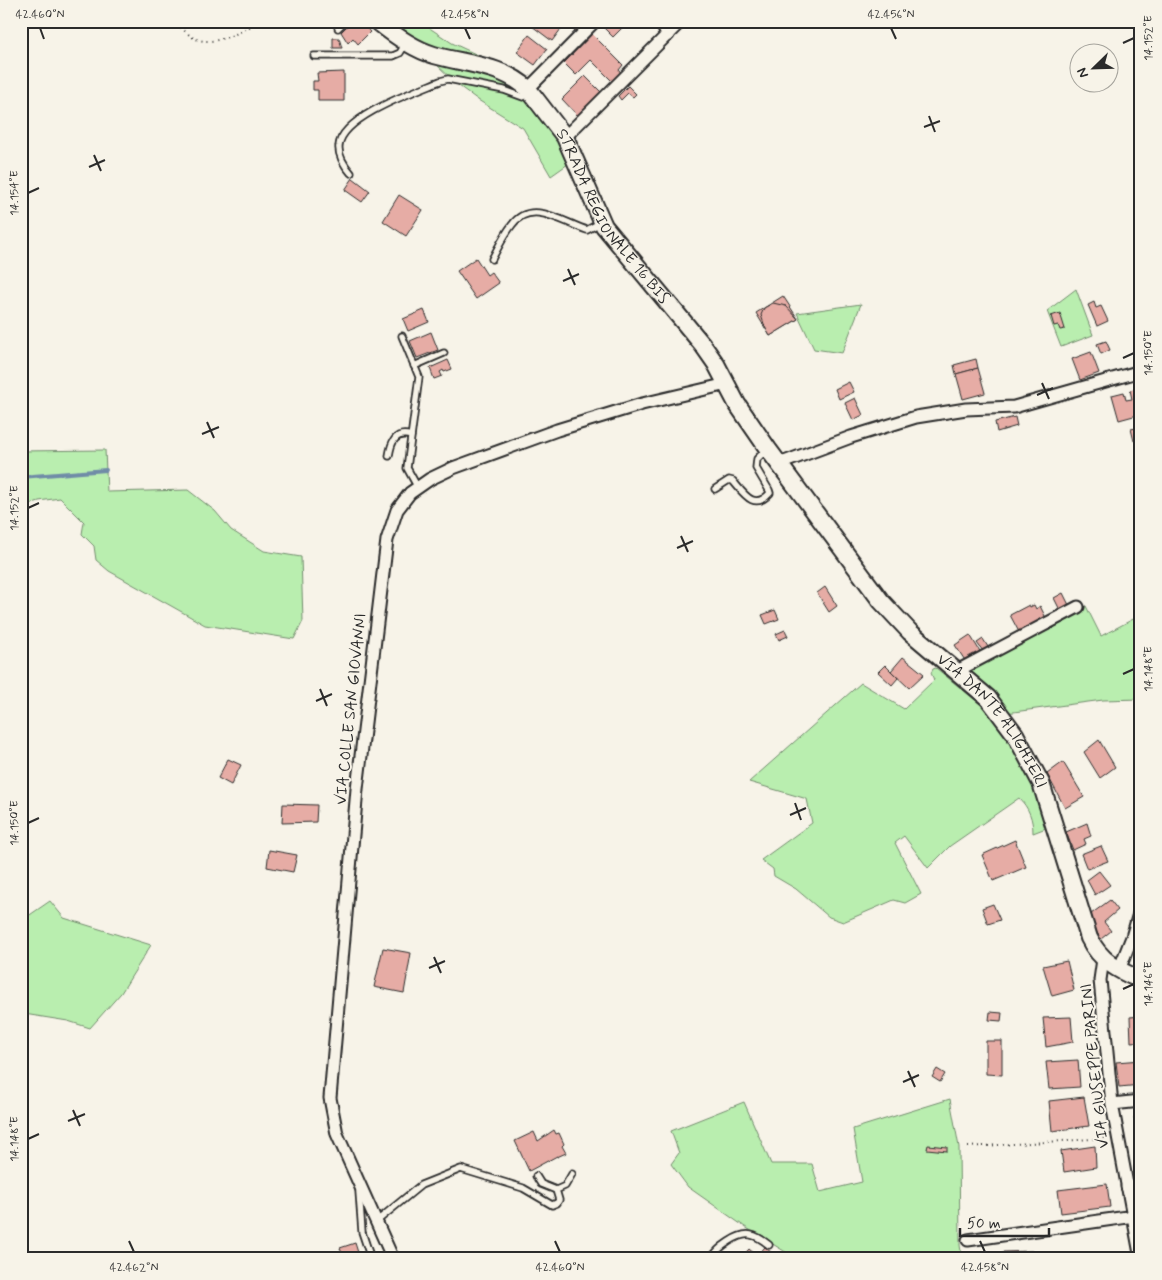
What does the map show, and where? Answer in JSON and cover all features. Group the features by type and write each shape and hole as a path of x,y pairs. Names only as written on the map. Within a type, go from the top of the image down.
{"main road":[{"name":"STRADA REGIONALE 16 BIS","path":"377,21 406,42 434,55 486,67 521,82 528,89 565,138 602,222 702,344 737,404 768,449 794,482"},
{"name":"VIA DANTE ALIGHIERI","path":"794,482 881,601 910,632 988,698 1015,734 1041,783 1089,938 1095,950 1103,959 1119,970 1141,980"}],"street":[{"path":"528,89 595,21"},
{"path":"659,21 668,34"},
{"path":"565,138 681,21"},
{"path":"779,464 916,417 966,409 1014,407 1141,371"},
{"name":"VIA COLLE SAN GIOVANNI","path":"393,1259 337,1134 331,1109 330,1083 357,789 387,540 397,510 410,493 430,479 453,468 557,430 642,404 727,384"},
{"path":"956,671 1078,607"},
{"path":"1119,970 1141,907"},
{"name":"VIA GIUSEPPE PARINI","path":"1103,959 1100,980 1112,1104 1141,1258"},
{"path":"1112,1104 1141,1101"},
{"path":"1127,1188 1141,1186"},
{"path":"968,1240 1134,1216"}],"lane":[{"path":"338,28 345,21"},
{"path":"314,56 393,56 400,53 406,42"},
{"path":"351,173 339,153 338,145 342,136 356,121 392,101 448,79 504,90 523,97 528,89"},
{"path":"492,259 512,224 526,214 544,213 587,230 602,222"},
{"path":"402,336 419,377 407,468 418,488"},
{"path":"414,366 444,354"},
{"path":"389,456 390,444 395,437 405,434 411,436"},
{"path":"716,488 729,480 733,481 755,502 766,498 770,493 769,490 756,468 757,459 768,449"},
{"path":"376,1221 421,1185 461,1169 523,1188 552,1205 555,1205 559,1200 556,1190"},
{"path":"536,1176 541,1184 556,1190 565,1186 572,1174"},
{"path":"358,1180 362,1232 371,1259"},
{"path":"711,1259 717,1250 724,1245 748,1234 755,1235 769,1245"}],"path":[{"path":"177,24 196,39 212,42 237,33 261,21"},
{"path":"968,1147 1117,1138"}],"green space":[{"path":"391,21 419,21 452,43 497,64 572,140 568,164 551,176 523,128 459,86 434,62 428,46"},
{"path":"1076,289 1093,335 1061,347 1047,311"},
{"path":"861,304 842,353 814,349 797,313"},
{"path":"105,450 107,492 188,490 215,511 231,530 264,551 301,557 303,621 294,639 205,625 109,571 96,560 94,546 82,534 84,522 60,498 39,501 21,507 21,451"},
{"path":"1086,606 1101,636 1141,615 1141,699 1103,700 1006,713 962,672"},
{"path":"936,668 980,704 1000,726 1024,765 1038,794 1046,828 1033,833 1030,814 1019,798 950,846 928,868 904,836 895,843 921,894 905,903 894,900 843,922 829,917 796,889 774,876 773,869 761,860 812,823 807,799 749,782 861,683 904,709 934,680 931,673"},
{"path":"50,901 64,918 151,945 121,993 90,1028 68,1021 24,1014 21,1017 21,921"},
{"path":"950,1099 959,1147 960,1245 962,1259 797,1259 745,1227 688,1187 671,1164 679,1153 671,1131 744,1102 771,1164 812,1164 820,1192 862,1182 853,1129"}],"building":[{"path":"352,21 360,21 370,32 358,44 353,38 348,43 341,32"},
{"path":"535,21 551,21 561,29 552,41 532,26"},
{"path":"565,21 591,21 578,34"},
{"path":"604,21 629,21 613,37 601,25"},
{"path":"592,34 623,65 619,70 621,73 613,82 591,60 576,75 564,63"},
{"path":"529,35 547,49 535,65 517,52"},
{"path":"333,38 339,38 342,48 333,48"},
{"path":"344,72 344,101 318,101 318,90 313,90 313,81 318,81 317,73"},
{"path":"585,76 601,92 578,116 562,99"},
{"path":"628,86 636,94 633,97 628,93 621,100 618,96"},
{"path":"353,178 370,191 362,202 345,190"},
{"path":"399,195 423,210 406,236 383,221"},
{"path":"476,258 487,275 491,272 499,283 476,299 457,271"},
{"path":"783,296 798,319 770,336 756,313"},
{"path":"1094,302 1096,308 1101,306 1108,321 1097,326 1088,305"},
{"path":"773,303 786,306 798,319 770,336 761,315 764,308"},
{"path":"424,310 429,322 408,331 403,319"},
{"path":"1060,313 1065,329 1060,330 1058,325 1054,326 1051,316"},
{"path":"431,332 438,350 417,358 410,341"},
{"path":"1106,341 1110,350 1101,354 1097,344"},
{"path":"1091,352 1099,373 1080,380 1072,359"},
{"path":"976,359 978,368 956,374 954,365"},
{"path":"448,360 452,369 444,372 443,370 440,372 442,376 434,379 430,368"},
{"path":"978,368 985,393 963,399 956,374"},
{"path":"849,382 854,392 839,399 835,389"},
{"path":"1139,388 1141,414 1119,420 1112,395 1124,392 1126,400 1132,399 1130,390"},
{"path":"855,398 863,415 853,420 845,403"},
{"path":"1015,417 1017,426 997,432 995,422"},
{"path":"1141,427 1141,440 1134,441 1131,429"},
{"path":"825,587 837,606 829,612 817,593"},
{"path":"1063,593 1070,607 1061,612 1054,598"},
{"path":"1029,605 1030,607 1034,605 1036,609 1040,606 1046,618 1019,632 1010,615"},
{"path":"775,610 779,619 766,624 762,615"},
{"path":"785,630 788,636 779,640 776,634"},
{"path":"970,635 981,653 966,662 955,645"},
{"path":"983,639 988,647 983,651 977,643"},
{"path":"903,657 924,674 909,688 891,671"},
{"path":"885,665 898,678 892,685 878,672"},
{"path":"1099,740 1115,767 1100,778 1084,752"},
{"path":"228,759 241,765 231,785 218,778"},
{"path":"1063,762 1084,797 1065,808 1047,774"},
{"path":"283,804 317,805 316,822 282,823"},
{"path":"1087,823 1091,836 1084,839 1086,844 1073,850 1066,832"},
{"path":"1015,840 1026,867 993,881 982,855"},
{"path":"1101,846 1108,861 1087,869 1081,854"},
{"path":"269,850 297,855 293,872 267,867"},
{"path":"1099,871 1110,885 1095,895 1087,880"},
{"path":"1110,900 1118,910 1104,922 1111,931 1101,939 1087,917"},
{"path":"993,904 1000,920 988,924 982,908"},
{"path":"383,948 411,953 404,993 374,987"},
{"path":"1067,961 1074,990 1052,996 1043,966"},
{"path":"990,1012 1002,1013 1001,1021 989,1020"},
{"path":"1141,1016 1141,1041 1131,1042 1130,1017"},
{"path":"1071,1017 1073,1042 1046,1047 1043,1018"},
{"path":"986,1041 1002,1041 1002,1075 986,1074"},
{"path":"1078,1060 1080,1087 1049,1089 1046,1062"},
{"path":"1141,1060 1141,1085 1119,1087 1116,1062"},
{"path":"937,1069 945,1074 940,1082 932,1077"},
{"path":"1084,1097 1089,1126 1052,1131 1049,1101"},
{"path":"1141,1116 1141,1138 1139,1139 1134,1117"},
{"path":"554,1130 556,1134 559,1133 566,1153 529,1171 515,1141 534,1132 538,1141"},
{"path":"928,1145 947,1147 947,1151 927,1149"},
{"path":"1095,1146 1096,1167 1064,1172 1061,1151"},
{"path":"1107,1184 1110,1207 1061,1213 1058,1190"},
{"path":"355,1243 360,1259 344,1259 340,1248"},
{"path":"765,1247 776,1259 741,1258 749,1249 757,1256"},
{"path":"1032,1251 1032,1259 1004,1259 1003,1252"}],"waterway":[{"path":"21,477 106,470"}]}
